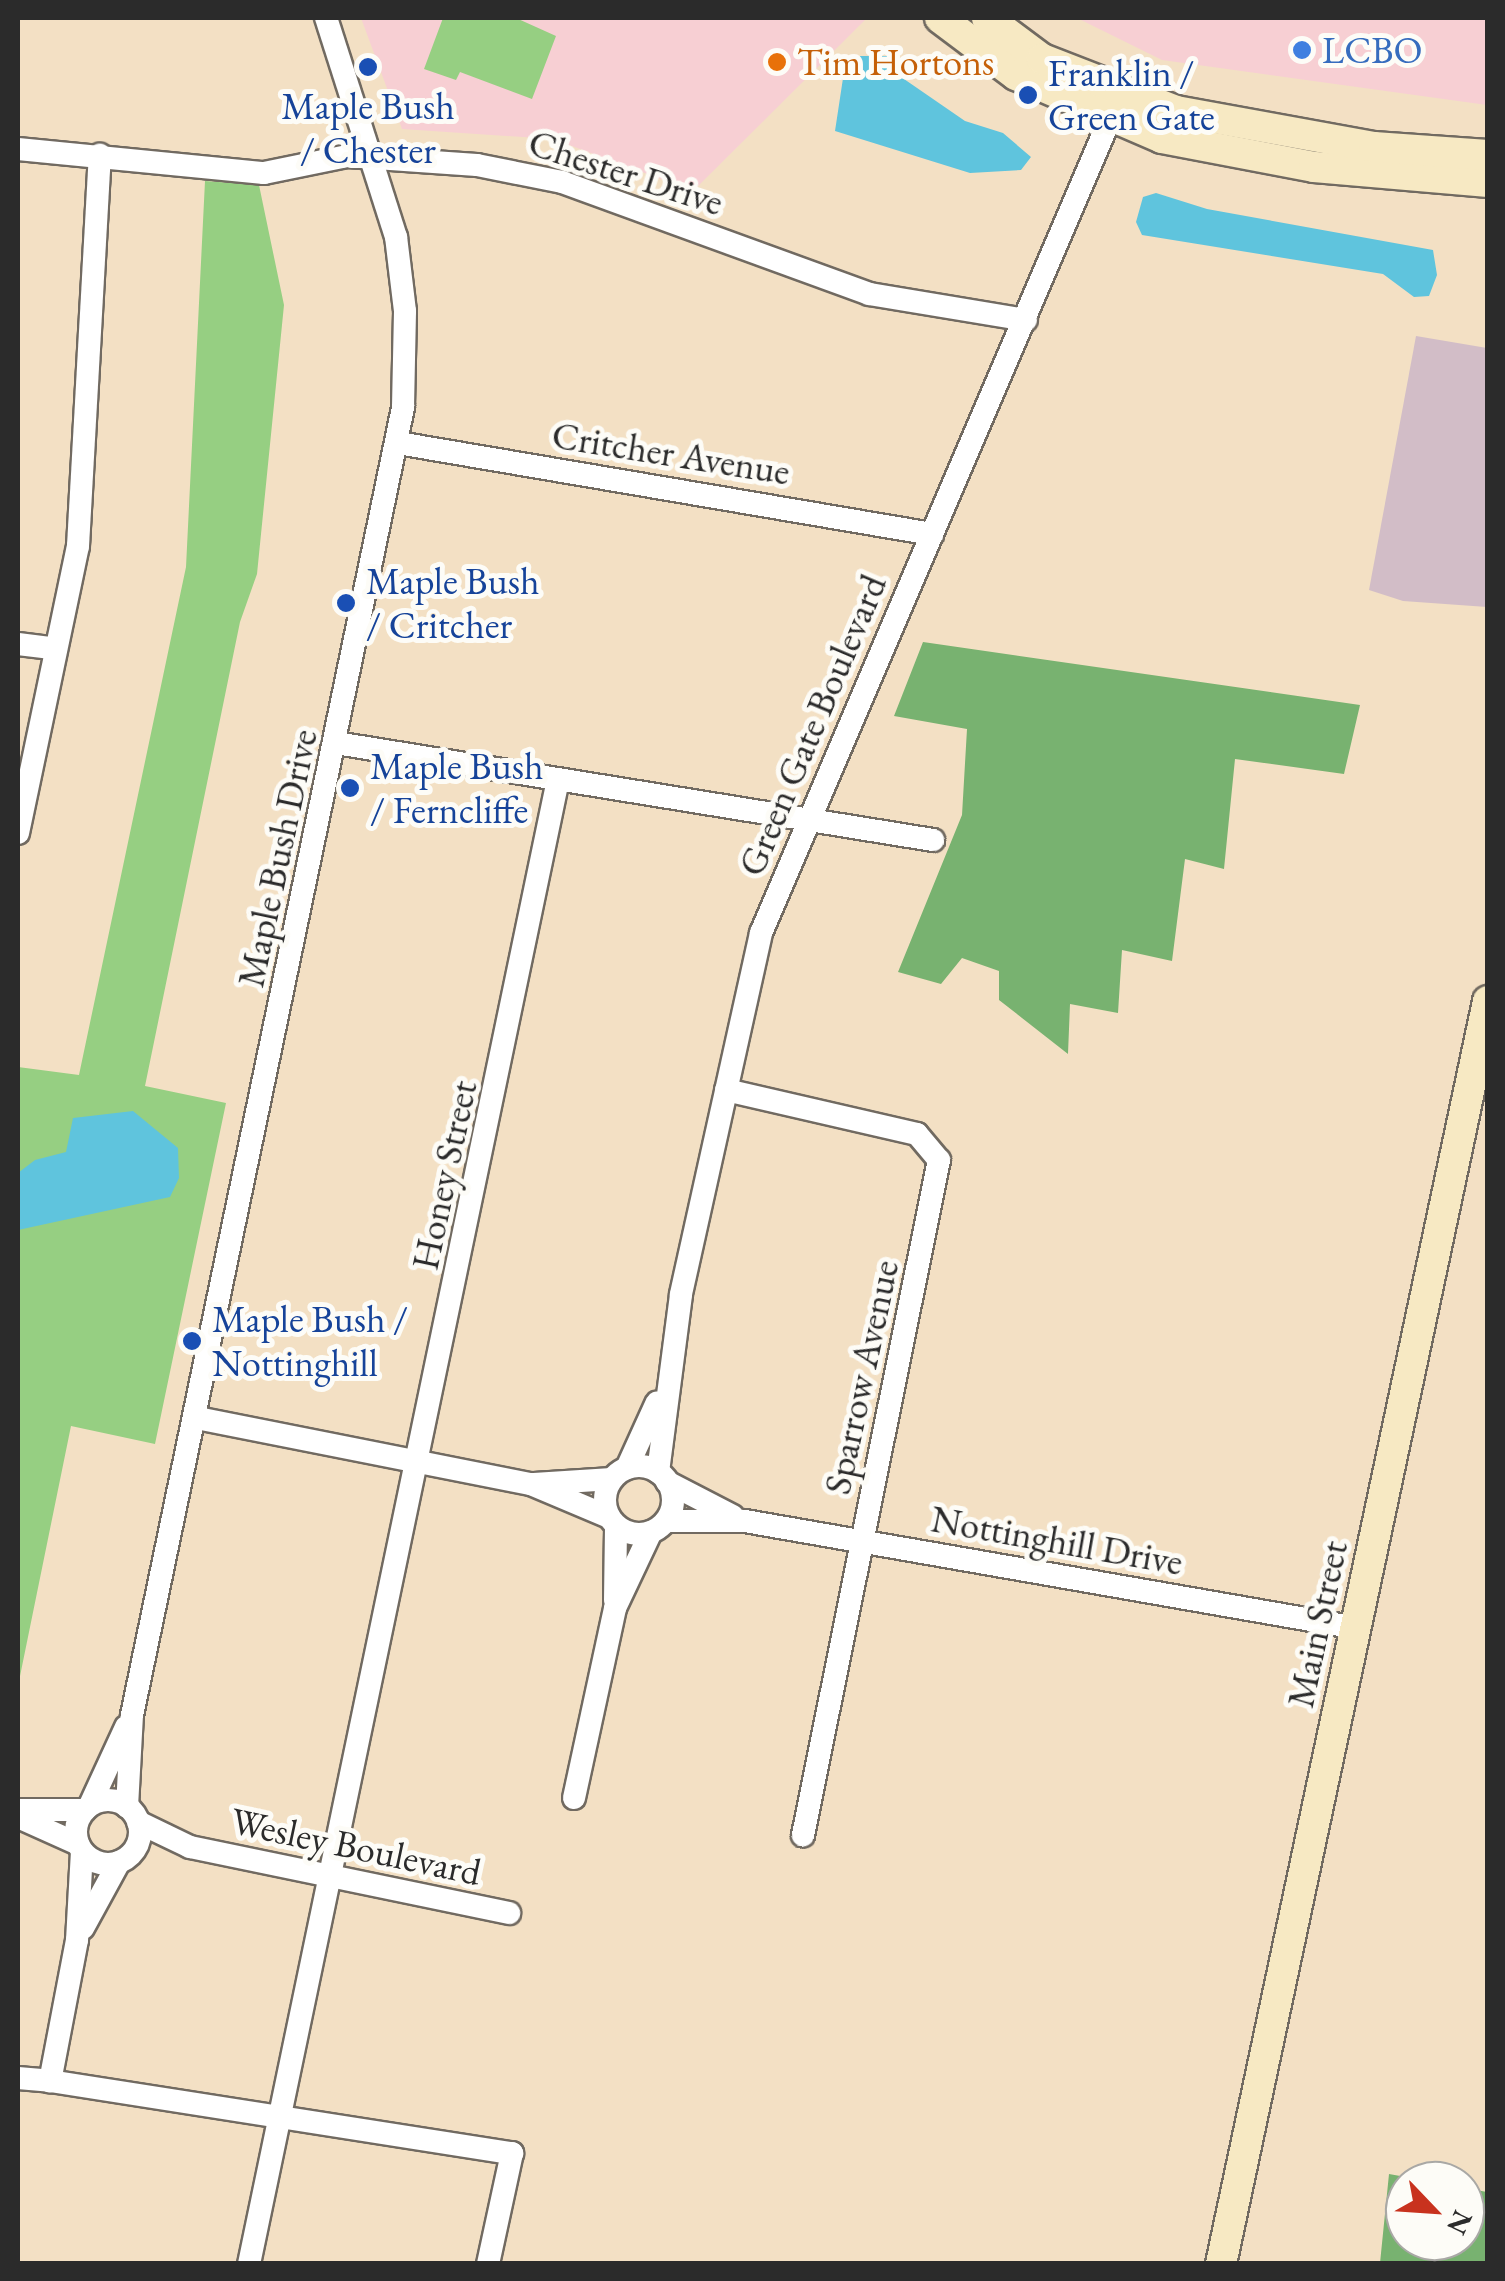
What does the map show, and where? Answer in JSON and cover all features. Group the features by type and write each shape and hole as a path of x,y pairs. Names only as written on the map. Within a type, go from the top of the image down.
{"main road":[{"path":"940,18 1016,76 1109,121 1236,155 1488,182"},
{"path":"987,18 1042,59 1176,111 1374,146 1488,155"},
{"name":"Main Street","path":"1221,2264 1488,1001"}],"street":[{"name":"Maple Bush Drive","path":"133,1814 132,1715 198,1418 398,444 406,311 396,237 374,158 326,18"},
{"name":"Green Gate Boulevard","path":"662,1477 664,1385 761,933 1109,121"},
{"name":"Chester Drive","path":"18,148 264,174 347,156 478,165 562,182 869,294 1026,320"},
{"path":"18,832 78,546 100,155"},
{"name":"Critcher Avenue","path":"398,444 932,534"},
{"path":"18,644 56,649"},
{"path":"336,743 933,840"},
{"name":"Honey Street","path":"249,2264 419,1463 558,780"},
{"name":"Sparrow Avenue","path":"726,1090 917,1134 939,1160 802,1835"},
{"name":"Green Gate Boulevard","path":"619,1474 664,1385"},
{"path":"198,1418 530,1484 632,1534 658,1526"},
{"path":"530,1484 619,1474 662,1477 673,1502 615,1608"},
{"path":"574,1798 615,1608 612,1521 604,1497 619,1474"},
{"name":"Nottinghill Drive","path":"662,1477 745,1521"},
{"name":"Nottinghill Drive","path":"658,1526 745,1521 1358,1628"},
{"name":"Maple Bush Drive","path":"87,1807 132,1715"},
{"path":"18,1813 87,1807 105,1800 133,1814 126,1856 77,1940"},
{"path":"50,2081 77,1940 80,1847 87,1807"},
{"path":"18,1813 80,1847 102,1864 126,1856"},
{"name":"Wesley Boulevard","path":"133,1814 190,1847 509,1914"},
{"name":"Wesley Boulevard","path":"126,1856 190,1847"},
{"path":"18,2078 280,2122 512,2154 488,2264"}],"shaded area":[{"path":"361,18 867,18 693,191 553,139 402,129"},
{"path":"1077,18 1487,18 1487,105 1162,60"},
{"path":"1416,336 1487,348 1487,607 1403,601 1369,590"}],"green space":[{"path":"443,18 516,18 556,36 532,99 460,72 456,80 424,69"},
{"path":"205,181 259,185 284,305 257,574 240,622 145,1086 226,1103 155,1444 71,1426 18,1686 18,1067 79,1075 186,567"},
{"path":"923,642 1360,705 1344,774 1235,759 1224,869 1185,859 1172,961 1122,950 1118,1013 1070,1004 1068,1054 999,1000 999,971 962,958 941,984 898,972 962,815 967,729 894,716"},
{"path":"1487,2192 1487,2263 1380,2263 1385,2214 1385,2261 1485,2261"}],"water":[{"path":"860,56 888,56 904,79 965,121 1003,133 1031,157 1021,170 970,173 835,131 845,65"},
{"path":"1156,193 1207,209 1433,250 1437,275 1429,296 1414,297 1383,274 1142,235 1136,222 1143,197"},
{"path":"133,1111 178,1148 179,1178 170,1197 18,1230 18,1173 35,1160 66,1152 73,1118"}],"place":[{"name":"LCBO","path":"1302,50"},
{"name":"Tim Hortons","path":"777,62"},
{"name":"Maple Bush / Chester","path":"368,67"},
{"name":"Franklin / Green Gate","path":"1028,95"},
{"name":"Maple Bush / Critcher","path":"346,603"},
{"name":"Maple Bush / Ferncliffe","path":"350,788"},
{"name":"Maple Bush / Nottinghill","path":"192,1341"}]}
